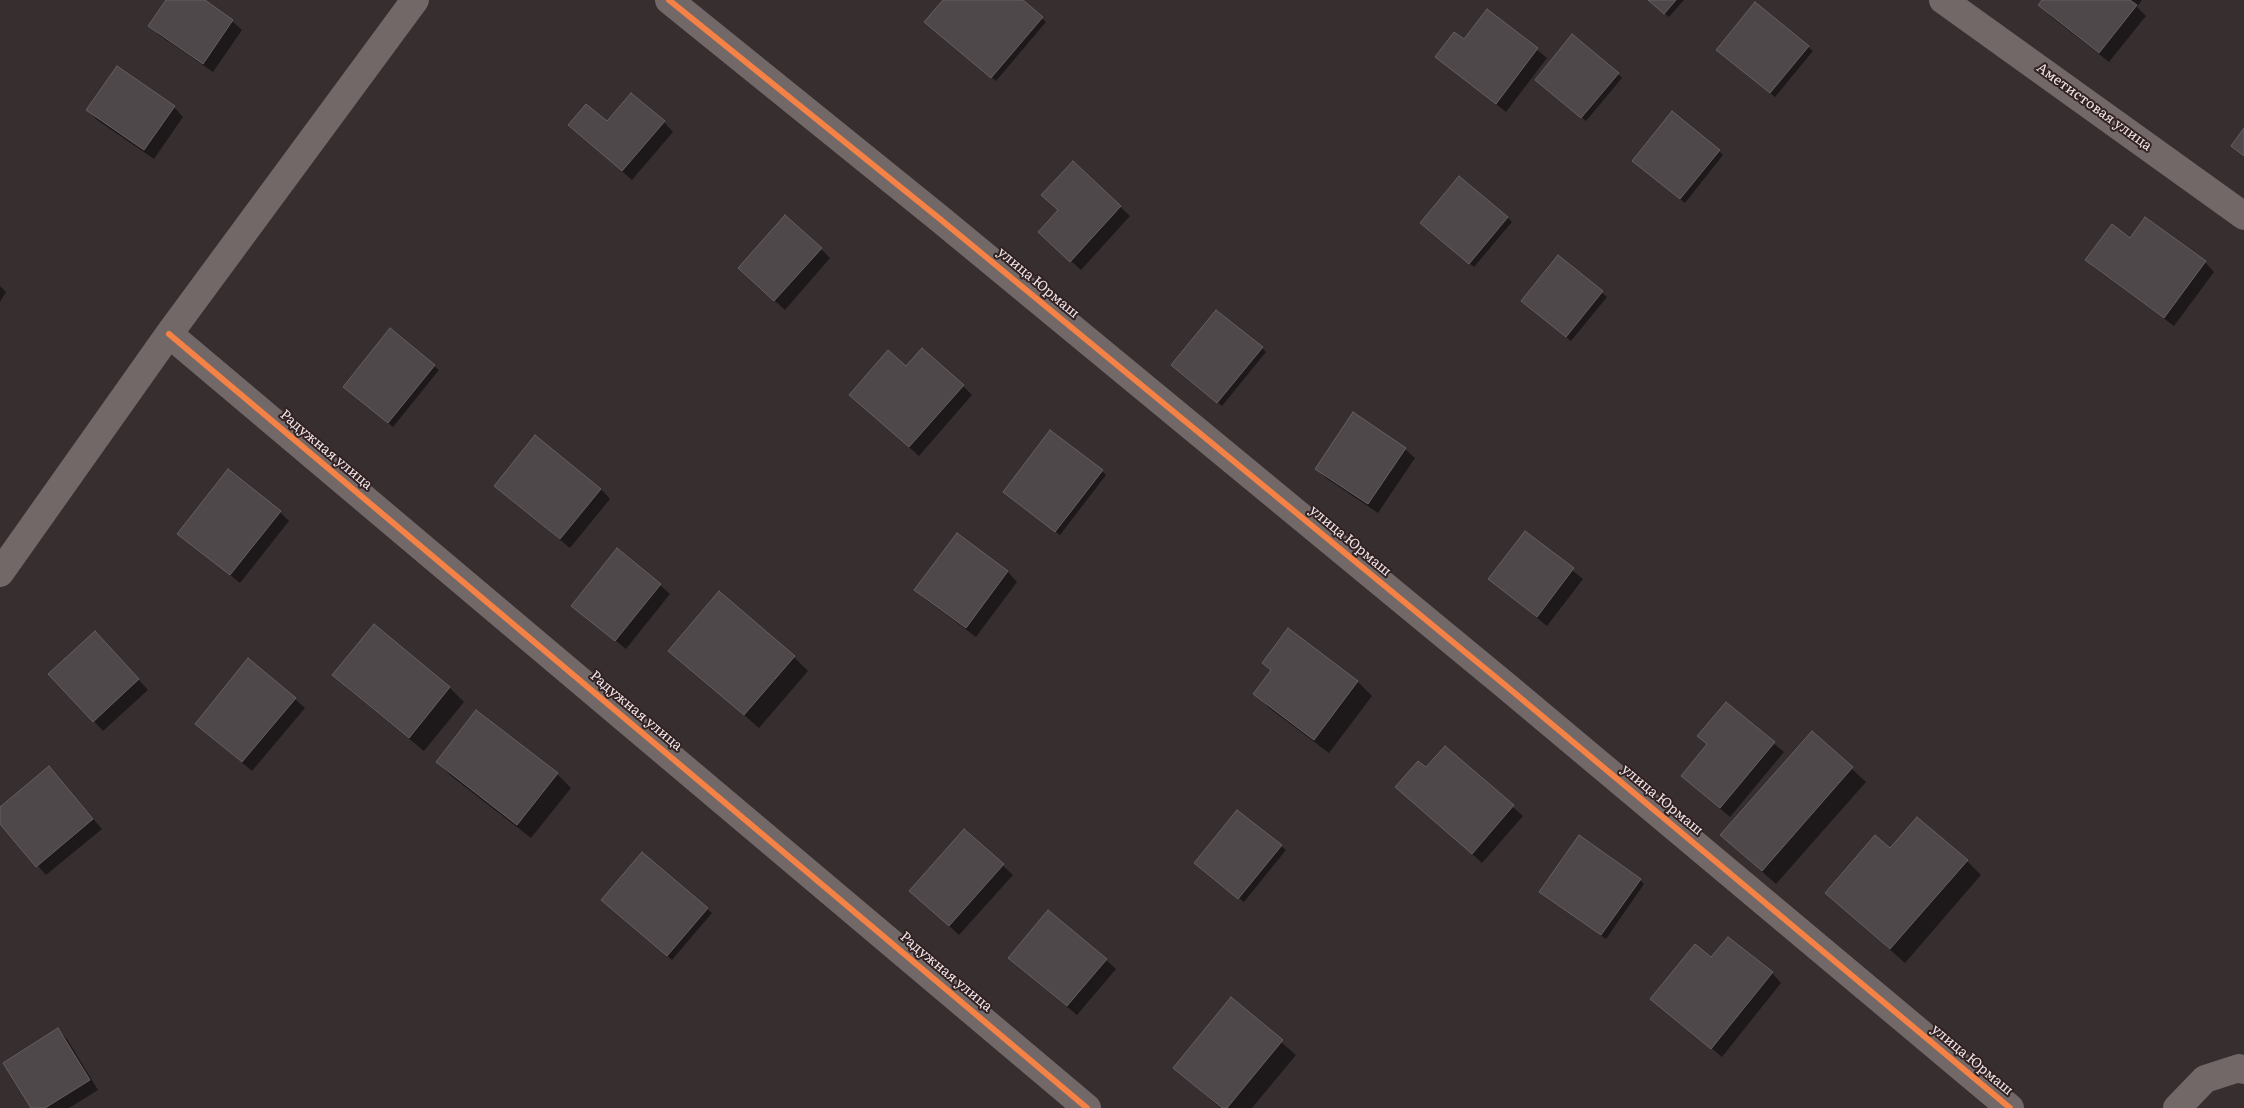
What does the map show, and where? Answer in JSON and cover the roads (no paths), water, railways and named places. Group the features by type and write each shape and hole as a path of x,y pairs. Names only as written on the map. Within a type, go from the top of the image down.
{"street":[{"path":"0,573 168,334 415,0"},
{"name":"улица Юрмаш","path":"669,0 940,219 1505,684 2010,1108"},
{"name":"Аметистовая улица","path":"1943,0 2244,216"},
{"name":"Радужная улица","path":"168,334 1087,1108"},
{"path":"2177,1108 2206,1079 2239,1068 2244,1070"}]}
